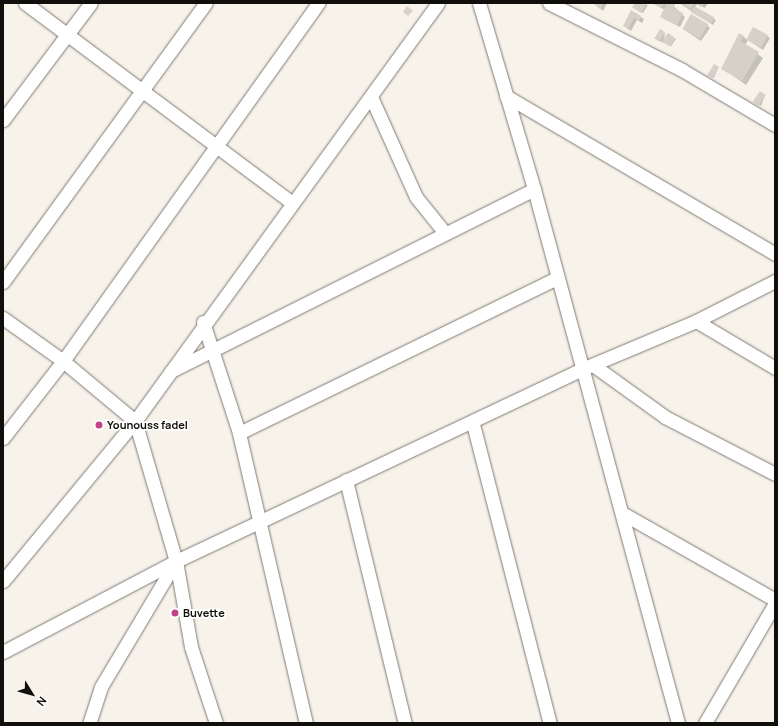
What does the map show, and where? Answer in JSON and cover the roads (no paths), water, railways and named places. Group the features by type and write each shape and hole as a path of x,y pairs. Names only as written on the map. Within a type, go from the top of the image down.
{"street":[{"path":"26,3 291,202"},
{"path":"3,120 91,3"},
{"path":"3,282 144,91 206,3"},
{"path":"3,438 62,361 215,144 318,3"},
{"path":"3,581 135,421 171,371 203,322 343,131 372,99 438,3"},
{"path":"479,3 534,188 557,278 587,367 622,513 678,723"},
{"path":"549,3 682,70 775,125"},
{"path":"506,96 775,254"},
{"path":"372,99 416,197 445,233"},
{"path":"171,371 214,351 534,188"},
{"path":"239,433 557,278"},
{"path":"3,652 176,561 258,525 346,480 474,424 587,367 696,321 775,281"},
{"path":"3,318 62,361 135,421 176,561 191,647 216,723"},
{"path":"696,321 775,368"},
{"path":"203,322 214,351 239,433 258,525 306,723"},
{"path":"587,367 665,417 775,474"},
{"path":"474,424 550,723"},
{"path":"346,480 405,723"},
{"path":"622,513 775,601 705,723"},
{"path":"89,723 101,687 176,561"}],"place":[{"name":"Younouss fadel","path":"99,425"},
{"name":"Buvette","path":"175,613"}]}
